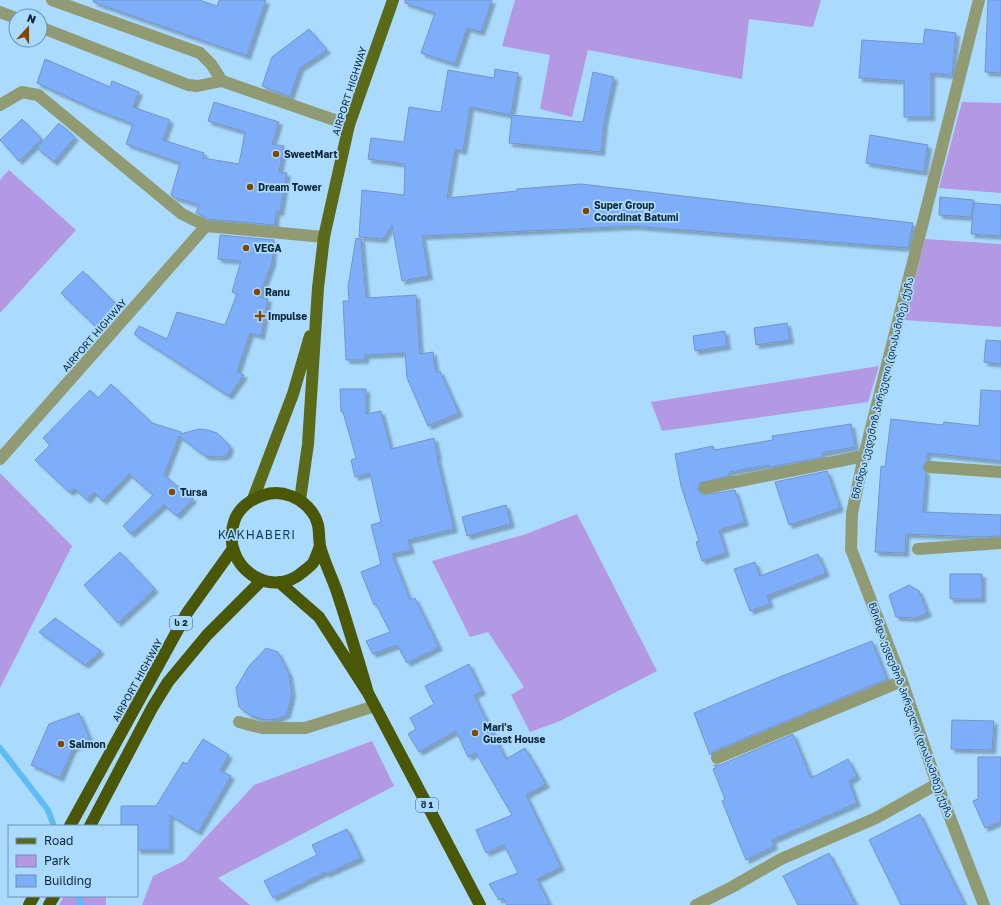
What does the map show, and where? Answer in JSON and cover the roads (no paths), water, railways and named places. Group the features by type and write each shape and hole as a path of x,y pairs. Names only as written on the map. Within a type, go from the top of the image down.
{"highway":[{"path":"269,493 285,494 300,500 313,512 320,528 320,546 312,564 298,576 279,582 262,580 249,574 239,563 232,550 231,535 234,520 242,508 254,499 269,493"},
{"name":"შ 1","path":"320,546 337,591 368,693 480,905"},
{"name":"AIRPORT HIGHWAY","path":"72,824 187,613 232,550"},
{"name":"ს 2","path":"91,825 152,708 168,682 212,630 262,580"},
{"name":"შ 1","path":"279,582 319,617 368,693"}],"main road":[{"name":"AIRPORT HIGHWAY","path":"300,500 308,444 316,314 324,237 349,125 392,0"},
{"name":"AIRPORT HIGHWAY","path":"254,499 293,394 316,314"}],"street":[{"path":"52,0 200,53 211,64 222,81"},
{"name":"წმინდა ევდემოზ პირველი (დიასამიზე) ქუჩა","path":"979,0 864,456 852,513 851,549 902,681 937,784 984,905"},
{"path":"48,30 188,85 198,86 222,81 349,125"},
{"path":"0,105 22,92 38,95 182,214 206,226 324,237"},
{"name":"AIRPORT HIGHWAY","path":"0,459 206,226"},
{"path":"705,488 864,456"},
{"path":"930,467 1001,472"},
{"path":"918,549 1001,543"},
{"path":"717,758 902,681"},
{"path":"239,722 262,728 305,728 374,706"},
{"path":"696,905 732,887 781,859 876,818 937,784"}],"waterway":[{"path":"0,748 48,810 54,825"},
{"path":"78,897 81,905"}],"place":[{"name":"SweetMart","path":"276,154"},
{"name":"Dream Tower","path":"250,187"},
{"name":"Super Group Coordinat Batumi","path":"586,211"},
{"name":"VEGA","path":"246,248"},
{"name":"Ranu","path":"257,292"},
{"name":"Impulse","path":"260,316"},
{"name":"Tursa","path":"172,492"},
{"name":"Mari's Guest House","path":"475,733"},
{"name":"Salmon","path":"61,744"}],"district":[{"name":"KAKHABERI","path":"257,535"}]}
